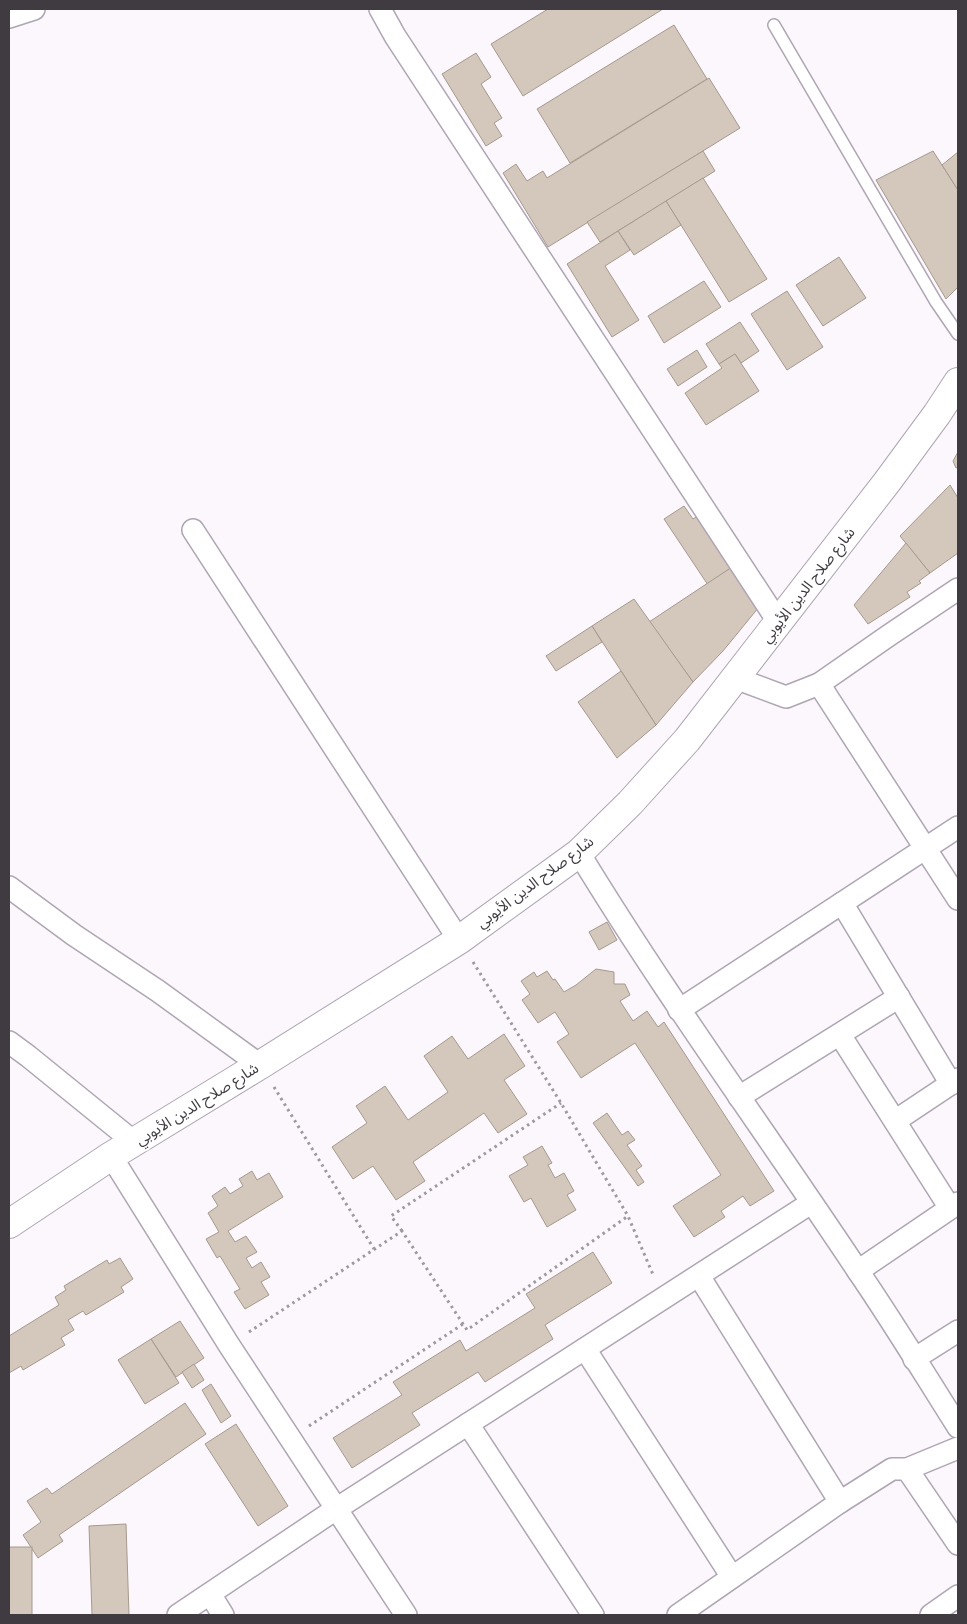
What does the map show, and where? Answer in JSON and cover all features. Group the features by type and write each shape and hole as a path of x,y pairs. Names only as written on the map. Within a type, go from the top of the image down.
{"main road":[{"name":"شارع صلاح الدين الأيوبي","path":"9,1224 111,1156 459,940 579,853 630,803 687,740 887,482 958,382"}],"street":[{"path":"9,17 34,9"},
{"path":"380,9 395,36 779,623"},
{"path":"193,530 459,940"},
{"path":"735,678 786,697 819,684 958,589"},
{"path":"819,684 958,899"},
{"path":"679,1010 958,827"},
{"path":"579,853 679,1010 858,1270 958,1426"},
{"path":"9,887 74,935 158,991 260,1065"},
{"path":"842,903 899,998 955,1082 895,1121"},
{"path":"739,1097 899,998"},
{"path":"840,1035 895,1121 954,1206 858,1270"},
{"path":"9,1042 134,1142"},
{"path":"111,1156 229,1345 406,1615"},
{"path":"178,1615 336,1509 811,1203"},
{"path":"699,1276 840,1502"},
{"path":"914,1359 958,1331"},
{"path":"585,1349 732,1578"},
{"path":"468,1424 593,1615"},
{"path":"678,1615 840,1502 892,1469 907,1469 958,1448"},
{"path":"907,1469 958,1544"},
{"path":"210,1594 223,1615"},
{"path":"931,1615 958,1596"}],"lane":[{"path":"774,25 936,302 958,334"}],"path":[{"path":"459,940 561,1103 628,1216 664,1298"},
{"path":"260,1065 374,1250"},
{"path":"561,1103 391,1216 467,1330 628,1216"},
{"path":"229,1345 402,1231"},
{"path":"290,1439 462,1324"}],"building":[{"path":"548,9 663,9 523,96 491,44"},
{"path":"674,25 707,79 570,163 537,109"},
{"path":"476,53 491,77 481,84 502,118 494,123 502,136 486,146 442,74"},
{"path":"709,78 740,128 548,247 503,173 516,164 527,181 543,171 547,178"},
{"path":"703,151 715,171 600,242 587,222"},
{"path":"933,151 958,190 958,287 946,299 876,180"},
{"path":"958,152 958,190 942,165"},
{"path":"703,178 767,279 729,302 666,201"},
{"path":"666,201 681,225 634,255 618,231"},
{"path":"618,231 630,250 605,266 639,320 612,337 567,264"},
{"path":"839,257 866,298 823,326 796,285"},
{"path":"704,281 721,307 664,343 648,316"},
{"path":"787,291 823,347 787,370 751,314"},
{"path":"740,322 759,351 741,363 735,354 719,364 706,344"},
{"path":"697,350 707,367 678,386 667,369"},
{"path":"735,354 759,391 706,425 685,393 722,368 719,364"},
{"path":"958,452 958,467 956,468 953,461"},
{"path":"950,485 958,498 958,553 930,573 900,536"},
{"path":"684,506 693,519 698,516 732,567 708,585 664,519"},
{"path":"906,543 930,573 919,581 921,583 907,592 910,597 868,624 854,605"},
{"path":"732,567 759,607 723,651 693,682 649,622"},
{"path":"634,599 693,682 656,725 592,626"},
{"path":"592,626 602,642 556,671 546,656"},
{"path":"621,671 656,725 617,758 578,702"},
{"path":"607,922 617,940 599,950 589,932"},
{"path":"596,969 614,972 614,984 625,984 630,995 620,1001 633,1021 647,1011 658,1027 664,1022 774,1191 750,1206 743,1196 721,1211 725,1217 694,1237 673,1206 721,1175 635,1043 581,1078 557,1042 569,1034 555,1012 538,1023 522,1000 530,994 521,981 534,972 537,977 547,971 564,992"},
{"path":"504,1034 525,1066 504,1080 527,1114 498,1133 484,1113 413,1162 425,1181 396,1200 373,1166 353,1179 332,1147 367,1123 356,1106 385,1086 408,1120 448,1092 424,1056 452,1036 468,1059"},
{"path":"607,1113 622,1135 628,1131 635,1140 627,1145 642,1166 636,1170 644,1182 638,1186 593,1123"},
{"path":"542,1146 552,1163 548,1165 555,1178 564,1173 574,1191 567,1195 576,1210 547,1227 531,1198 524,1202 509,1176 528,1165 523,1157"},
{"path":"252,1171 257,1180 269,1173 283,1197 228,1231 235,1242 246,1236 257,1252 246,1258 252,1268 261,1262 270,1277 261,1282 269,1295 245,1309 234,1292 240,1289 220,1256 217,1258 206,1239 219,1232 208,1213 218,1206 212,1196 225,1187 230,1194 243,1186 239,1179"},
{"path":"593,1252 612,1283 545,1325 553,1339 485,1382 478,1372 412,1413 420,1425 352,1468 333,1438 402,1395 393,1382 460,1340 466,1351 535,1308 526,1294"},
{"path":"120,1258 133,1279 121,1287 124,1292 86,1315 83,1311 68,1320 74,1330 61,1338 65,1345 23,1370 21,1366 9,1373 9,1336 59,1305 55,1297 66,1290 64,1286 107,1260 109,1264"},
{"path":"180,1321 204,1358 176,1377 151,1339"},
{"path":"151,1339 179,1383 145,1404 118,1360"},
{"path":"194,1364 204,1380 192,1388 182,1372"},
{"path":"211,1384 231,1416 221,1423 202,1390"},
{"path":"185,1403 206,1434 59,1535 63,1541 38,1558 23,1535 41,1522 27,1501 47,1488 52,1494"},
{"path":"236,1424 288,1506 258,1526 205,1444"},
{"path":"126,1524 129,1615 92,1615 89,1526"},
{"path":"9,1547 32,1547 32,1615 9,1615"}]}
